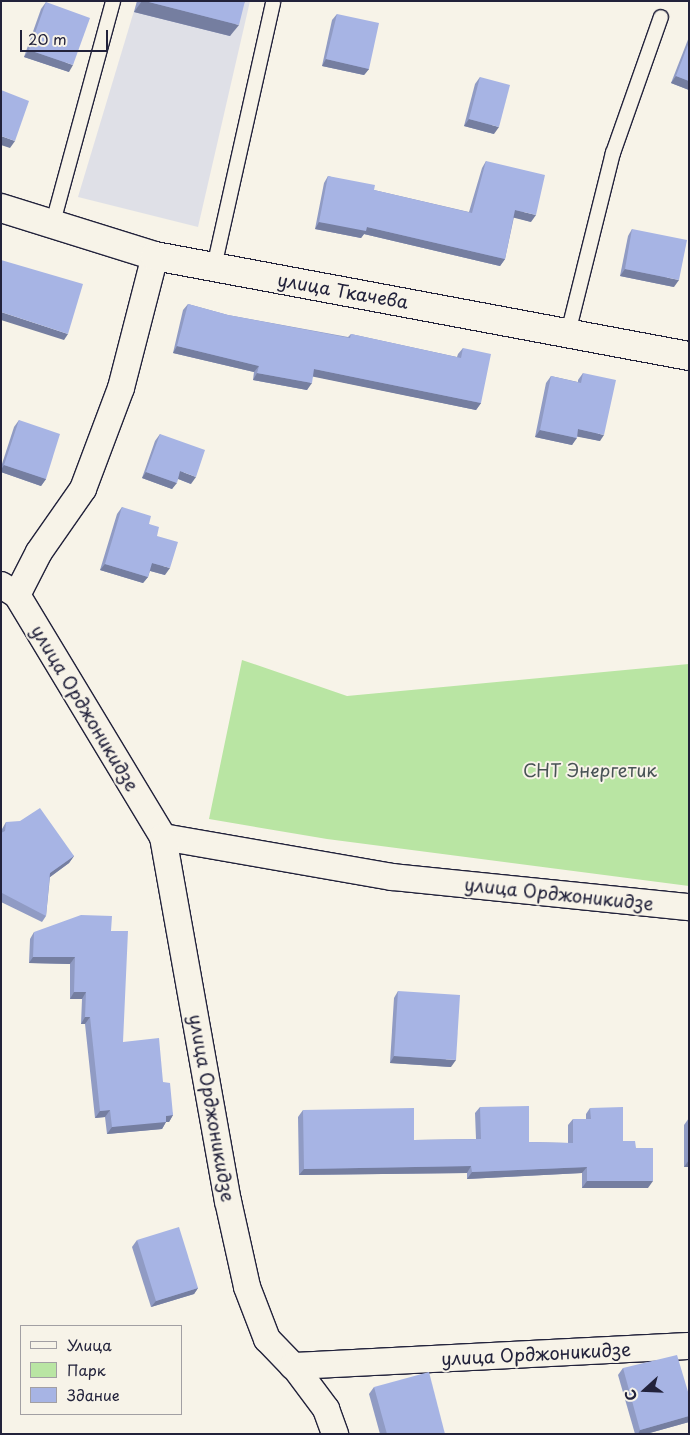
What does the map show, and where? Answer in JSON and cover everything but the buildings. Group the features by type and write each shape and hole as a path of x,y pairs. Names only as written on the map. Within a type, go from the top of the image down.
{"street":[{"name":"улица Ткачева","path":"1,208 52,226 155,256 689,356"},
{"path":"9,590 39,552 83,489 121,388 155,256"},
{"name":"улица Орджоникидзе","path":"9,590 163,837 228,1201 247,1287 267,1339 294,1366 326,1409 336,1434"},
{"name":"улица Орджоникидзе","path":"163,837 392,877 689,907"},
{"name":"улица Орджоникидзе","path":"294,1366 689,1346"}],"lane":[{"path":"52,226 113,1"},
{"path":"214,267 273,2"},
{"path":"568,333 613,153 661,17"}],"shaded area":[{"path":"137,1 250,1 198,227 78,197"}],"green space":[{"name":"СНТ Энергетик","path":"242,660 347,696 689,664 689,886 327,839 209,819"}]}
